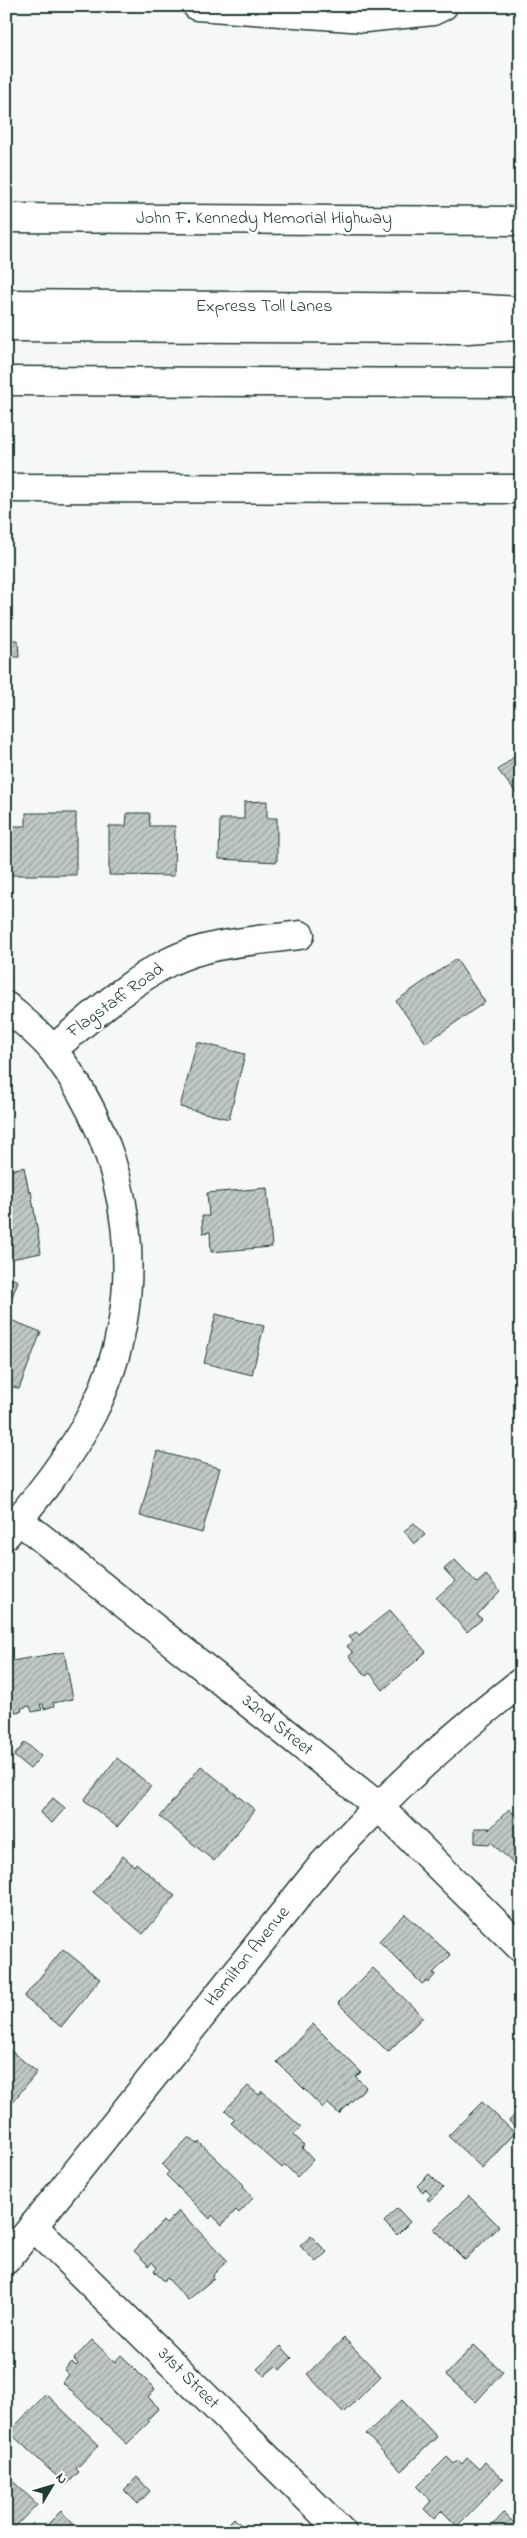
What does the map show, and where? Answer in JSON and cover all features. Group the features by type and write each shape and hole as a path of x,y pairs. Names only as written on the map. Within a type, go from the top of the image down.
{"main road":[{"path":"197,6 365,18 432,11 443,6"},
{"name":"John F. Kennedy Memorial Highway","path":"6,218 521,221"},
{"name":"Express Toll Lanes","path":"6,304 468,308 521,311"},
{"name":"Express Toll Lanes","path":"6,327 468,329 521,326"},
{"path":"6,381 521,383"},
{"path":"6,488 521,489"},
{"name":"Flagstaff Road","path":"53,1049 116,997 170,962 210,948 300,935"},
{"path":"6,1006 53,1049 84,1095 103,1133 117,1176 126,1224 126,1301 121,1334 109,1376 92,1414 52,1477 12,1528"},
{"name":"32nd Street","path":"12,1528 378,1806 521,1948"},
{"name":"Hamilton Avenue","path":"6,2260 324,1863 378,1806 432,1756 521,1682"},
{"name":"31st Street","path":"33,2226 342,2532"}],"building":[{"path":"6,640 18,640 19,657 6,657"},
{"path":"521,751 521,789 516,793 498,770"},
{"path":"267,801 267,818 277,818 277,862 219,859 220,819 244,819 244,802"},
{"path":"26,813 76,813 76,875 9,875 9,826 26,826"},
{"path":"127,813 149,813 150,826 175,826 174,876 109,875 109,826 126,826"},
{"path":"456,959 485,1002 426,1043 396,1001"},
{"path":"197,1042 245,1054 229,1119 180,1107"},
{"path":"24,1167 29,1192 31,1191 41,1253 6,1260 6,1171"},
{"path":"267,1188 272,1247 211,1252 210,1232 203,1233 202,1216 209,1216 207,1193"},
{"path":"6,1276 18,1281 10,1302 6,1300"},
{"path":"216,1314 264,1326 252,1375 204,1363"},
{"path":"6,1318 41,1332 19,1389 6,1384"},
{"path":"157,1451 220,1468 202,1533 140,1516"},
{"path":"414,1523 425,1535 414,1544 404,1531"},
{"path":"455,1560 477,1583 486,1575 500,1591 477,1615 482,1619 467,1632 436,1598 455,1581 444,1569"},
{"path":"390,1610 426,1652 383,1690 370,1673 366,1676 349,1656 353,1653 347,1646 353,1641 349,1637 356,1632 359,1635"},
{"path":"64,1652 73,1699 53,1703 54,1706 44,1709 43,1704 40,1704 42,1710 32,1712 30,1706 21,1708 22,1711 15,1712 14,1708 6,1709 6,1662"},
{"path":"25,1742 41,1756 30,1769 14,1756"},
{"path":"117,1758 151,1786 117,1827 84,1800"},
{"path":"201,1766 255,1810 214,1861 160,1817"},
{"path":"53,1798 65,1808 52,1823 40,1813"},
{"path":"509,1809 519,1819 521,1817 521,1871 491,1842 490,1844 475,1843 475,1828 490,1828 489,1830"},
{"path":"123,1856 134,1866 136,1863 175,1896 143,1934 93,1892"},
{"path":"405,1914 451,1955 433,1973 436,1974 428,1983 426,1981 422,1984 379,1941"},
{"path":"63,1949 100,1979 61,2027 24,1997"},
{"path":"373,1968 423,2017 388,2052 338,2003"},
{"path":"313,2024 361,2072 356,2077 366,2087 339,2114 327,2103 323,2108 277,2062"},
{"path":"6,2047 37,2072 6,2110"},
{"path":"248,2086 259,2095 262,2091 301,2127 294,2135 304,2145 302,2148 313,2160 297,2177 285,2165 282,2168 231,2123 235,2119 225,2110"},
{"path":"482,2102 515,2133 482,2168 448,2136"},
{"path":"521,2108 521,2133 509,2121"},
{"path":"189,2137 197,2144 199,2142 244,2185 243,2187 253,2198 239,2213 236,2210 222,2225 212,2215 210,2219 166,2175 169,2172 162,2165"},
{"path":"429,2174 443,2188 429,2201 427,2199 431,2195 425,2189 423,2192 417,2186"},
{"path":"469,2196 499,2226 465,2260 434,2229"},
{"path":"397,2208 410,2222 397,2235 384,2222"},
{"path":"179,2211 227,2260 213,2275 214,2278 188,2300 167,2278 164,2281 154,2271 157,2268 152,2262 149,2266 134,2251 163,2221 166,2224"},
{"path":"311,2236 327,2252 316,2262 300,2246"},
{"path":"344,2338 381,2376 344,2413 307,2374"},
{"path":"92,2340 115,2362 121,2355 155,2389 148,2397 159,2408 147,2420 149,2422 127,2444 62,2382 69,2375 64,2370 72,2362 76,2366 78,2364 74,2359"},
{"path":"474,2345 503,2372 476,2402 446,2375"},
{"path":"281,2346 292,2358 280,2370 276,2366 264,2376 257,2369"},
{"path":"46,2394 99,2445 76,2469 79,2472 66,2485 9,2432"},
{"path":"402,2400 437,2437 401,2471 366,2434"},
{"path":"447,2457 454,2464 458,2460 462,2464 467,2458 479,2469 485,2462 503,2479 457,2526 442,2511 434,2519 424,2509 431,2501 417,2487"},
{"path":"6,2475 37,2504 10,2532 6,2532"},
{"path":"137,2477 150,2491 138,2504 124,2490"},
{"path":"61,2511 76,2527 70,2532 52,2532 46,2526"},
{"path":"504,2513 515,2524 521,2518 521,2532 486,2532"},
{"path":"234,2518 248,2532 220,2532"}]}
